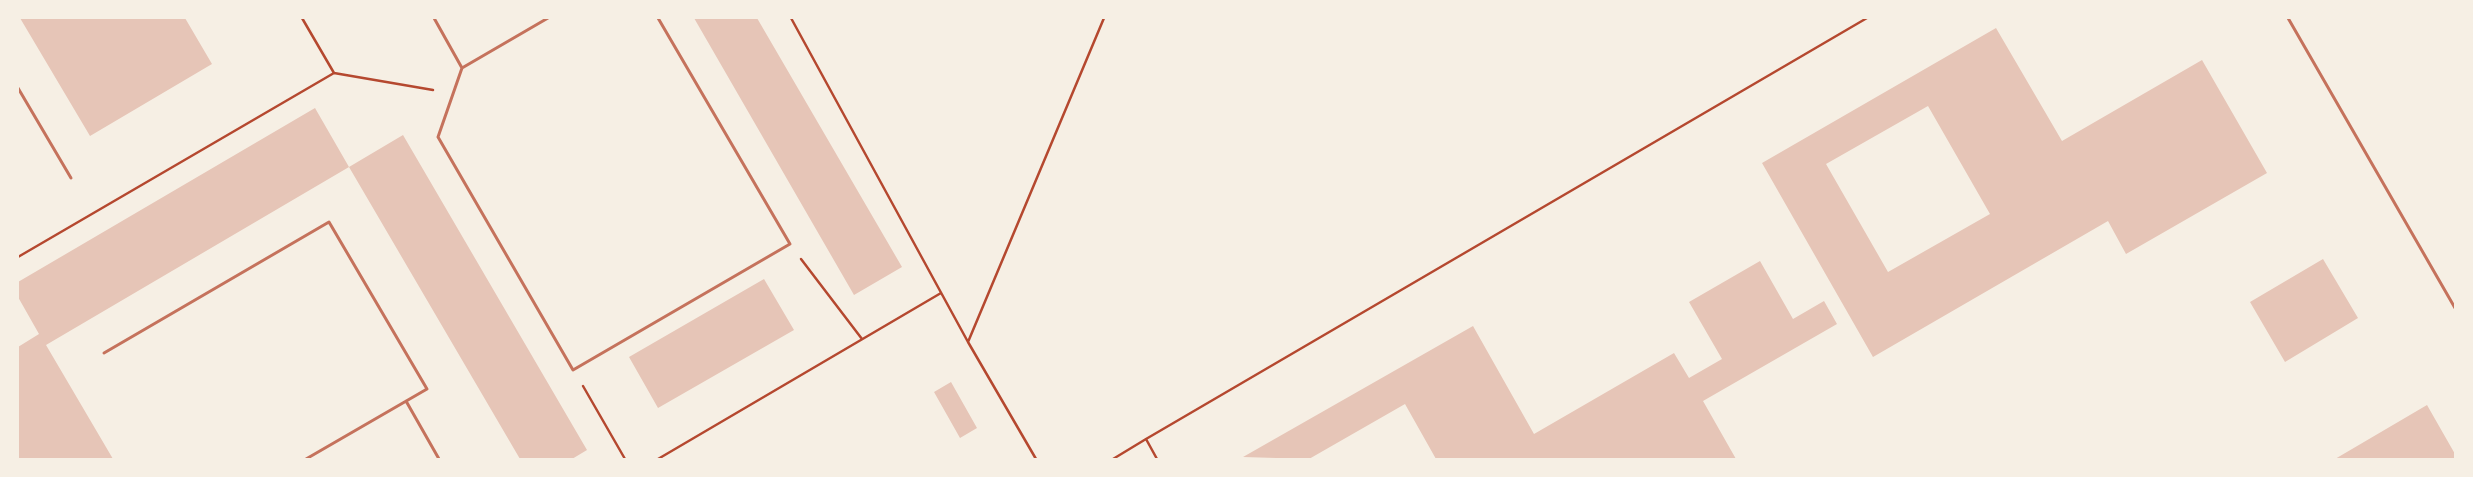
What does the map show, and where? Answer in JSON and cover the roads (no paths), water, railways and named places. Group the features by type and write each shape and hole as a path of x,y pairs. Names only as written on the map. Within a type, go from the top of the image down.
{"lane":[{"path":"434,18 462,68"},
{"path":"548,18 462,68 438,137 573,370 790,244 658,18"},
{"path":"2288,18 2455,308"},
{"path":"18,88 71,178"},
{"path":"104,353 329,222 427,388 306,459"},
{"path":"406,401 439,459"}]}
